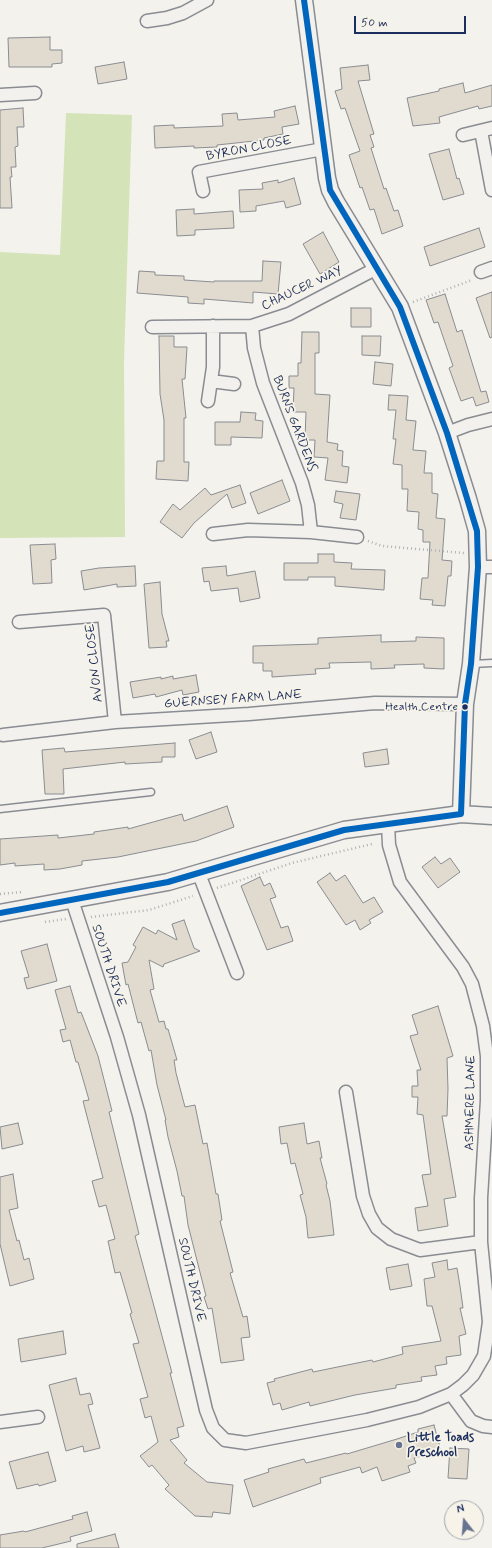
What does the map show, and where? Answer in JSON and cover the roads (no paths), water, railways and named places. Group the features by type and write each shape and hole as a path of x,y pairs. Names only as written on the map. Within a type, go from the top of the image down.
{"street":[{"path":"147,21 168,18 183,13 207,0"},
{"path":"304,0 323,149 330,190 400,307 421,358 468,498 483,563 465,704 461,814"},
{"path":"0,95 35,93"},
{"path":"463,135 486,130 492,190"},
{"name":"BYRON CLOSE","path":"203,191 199,172 323,149"},
{"name":"CHAUCER WAY","path":"152,327 252,326 288,314 377,268"},
{"path":"208,401 213,368 213,326"},
{"name":"BURNS GARDENS","path":"252,326 254,348 263,383 302,483 308,505 311,532"},
{"path":"211,381 234,384"},
{"path":"447,433 468,425 492,419"},
{"path":"213,534 248,530 311,532 357,537"},
{"name":"AVON CLOSE","path":"19,622 104,615 115,722"},
{"name":"GUERNSEY FARM LANE","path":"3,735 115,722 249,714 376,703 465,704"},
{"path":"0,913 168,882 344,830 461,814 492,816"},
{"name":"ASHMERE LANE","path":"388,824 394,866 400,882 463,967 472,984 483,1026 487,1056 490,1100 481,1198 481,1242 490,1305 488,1337 484,1356 473,1375 451,1394"},
{"path":"199,874 236,973"},
{"name":"SOUTH DRIVE","path":"72,900 117,1036 138,1115 206,1410 213,1428 226,1440 246,1443 367,1420 420,1406 451,1394"},
{"path":"346,1092 364,1196 369,1214 377,1228 391,1239 420,1250 481,1242"},
{"path":"451,1394 471,1421 483,1426 492,1427"},
{"path":"0,1422 38,1417"}],"lane":[{"path":"471,664 492,663"},
{"path":"0,809 151,792"}],"place":[{"name":"Health Centre","path":"465,707"},
{"name":"Little Toads Preschool","path":"399,1445"}]}
